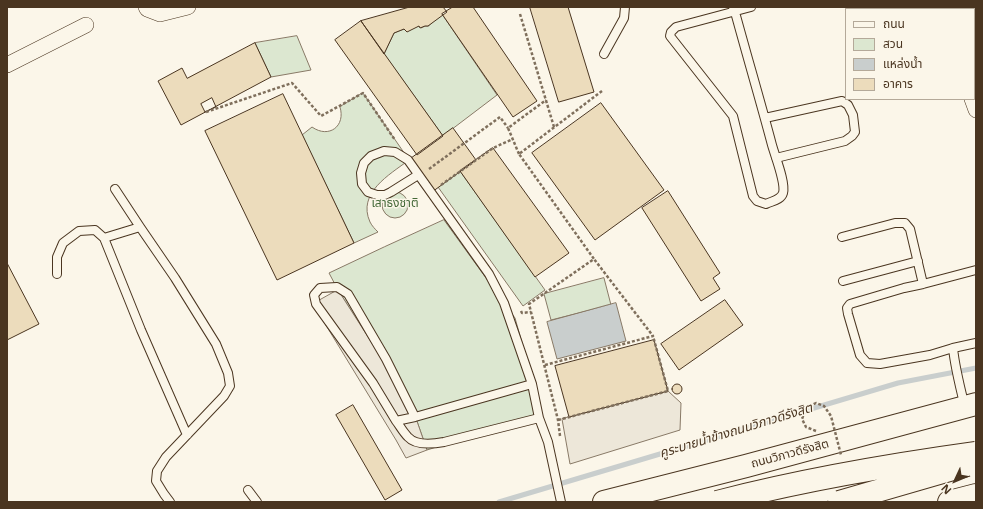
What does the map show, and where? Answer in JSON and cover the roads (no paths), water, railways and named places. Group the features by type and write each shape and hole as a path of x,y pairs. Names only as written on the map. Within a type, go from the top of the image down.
{"main road":[{"name":"ถนนวิภาวดีรังสิต","path":"604,502 971,406"},
{"path":"782,502 976,448"},
{"path":"717,502 826,478 909,462 976,453"},
{"path":"839,502 976,463"},
{"path":"949,502 976,495"}],"street":[{"path":"146,7 147,9 160,14 185,7"},
{"path":"7,65 86,24"},
{"path":"972,100 976,110"}],"lane":[{"path":"604,54 624,18 626,7"},
{"path":"734,9 784,186 782,194 778,199 766,204 757,201 753,196 733,116 670,36 670,32 676,27 734,9 751,7"},
{"path":"765,118 842,101 848,105 853,115 855,132 852,136 845,140 776,158"},
{"path":"421,174 391,192 385,195 377,196 368,192 362,184 361,173 364,163 371,156 384,151 395,152 408,160 421,174 489,274 504,303 532,384 539,418 548,442 561,502"},
{"path":"115,189 175,278 216,344 228,373 230,386 224,396 166,457 157,471 156,481 170,502"},
{"path":"842,238 895,223 905,224 910,229 923,284"},
{"path":"104,238 140,227"},
{"path":"57,274 57,257 63,243 79,231 95,230 104,238 141,330 187,435"},
{"path":"843,281 918,261"},
{"path":"976,270 904,288 850,304 847,308 860,354 867,363 880,364 930,355 976,343"},
{"path":"415,417 386,359 348,294 337,287 320,288 314,295 316,304 373,383 396,421 409,438 418,442 431,444 539,418"},
{"path":"953,348 957,379 971,406"},
{"path":"396,421 532,384"},
{"path":"248,490 256,502"}],"water":[{"path":"616,303 626,341 557,359 547,322"}],"waterway":[{"name":"คูระบายน้ำข้างถนนวิภาวดีรังสิต","path":"499,502 898,383 976,368"}],"park label":[{"name":"เสาธงชาติ","path":"395,204"}]}
